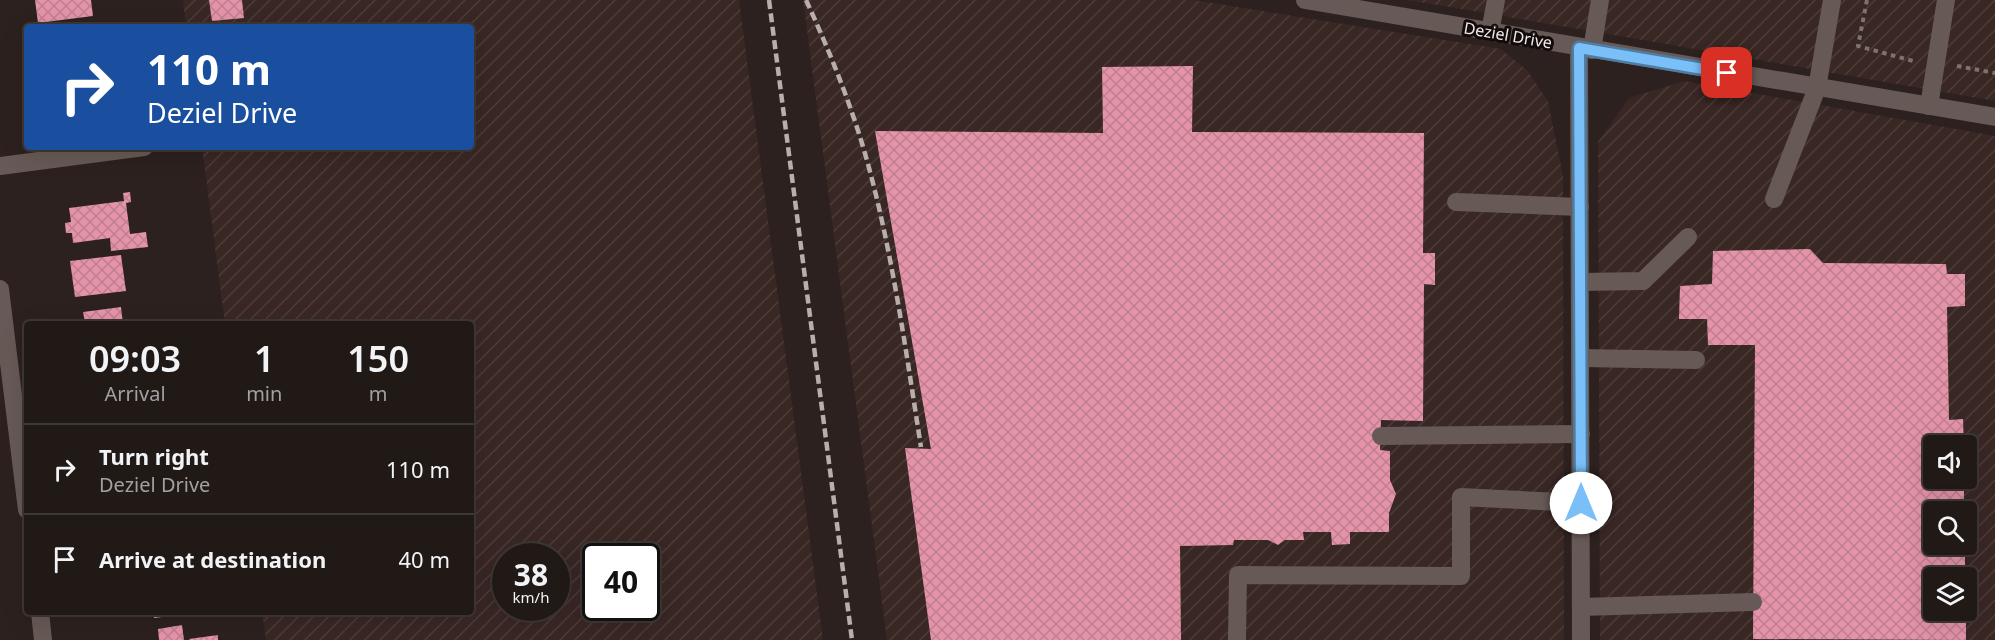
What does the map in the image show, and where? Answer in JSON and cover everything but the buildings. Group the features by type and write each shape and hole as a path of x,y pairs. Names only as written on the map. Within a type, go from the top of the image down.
{"street":[{"name":"Deziel Drive","path":"1305,0 1995,117"},
{"path":"1490,32 1496,0"},
{"path":"1581,640 1580,207 1586,49 1600,0"},
{"path":"1774,199 1817,88 1832,0"},
{"path":"1929,106 1946,0"},
{"path":"0,166 121,150"},
{"path":"1456,202 1580,207"},
{"path":"1580,282 1642,282 1688,237"},
{"path":"0,289 24,485"},
{"path":"1581,358 1696,360"},
{"path":"1381,436 1581,434"},
{"path":"1237,640 1238,575 1461,576 1461,496 1581,503"},
{"path":"1581,607 1753,602"},
{"path":"39,615 43,640"}],"path":[{"path":"1867,0 1858,46 1913,61"},
{"path":"1956,66 1995,73"}],"shaded area":[{"path":"183,0 739,0 823,640 266,640 262,615 474,615 474,321 225,321 202,150 474,150 474,24 186,24"},
{"path":"803,0 1194,0 1501,49 1527,70 1548,101 1563,176 1564,640 887,640"},
{"path":"1408,0 1995,0 1995,101 1631,38"},
{"path":"1684,81 1995,136 1995,640 1600,640 1598,142 1629,98"}],"railway":[{"path":"769,0 852,640"},
{"path":"806,0 846,97 875,192 898,301 921,447"}],"route":[{"path":"1581,503 1579,48 1727,73"}]}
